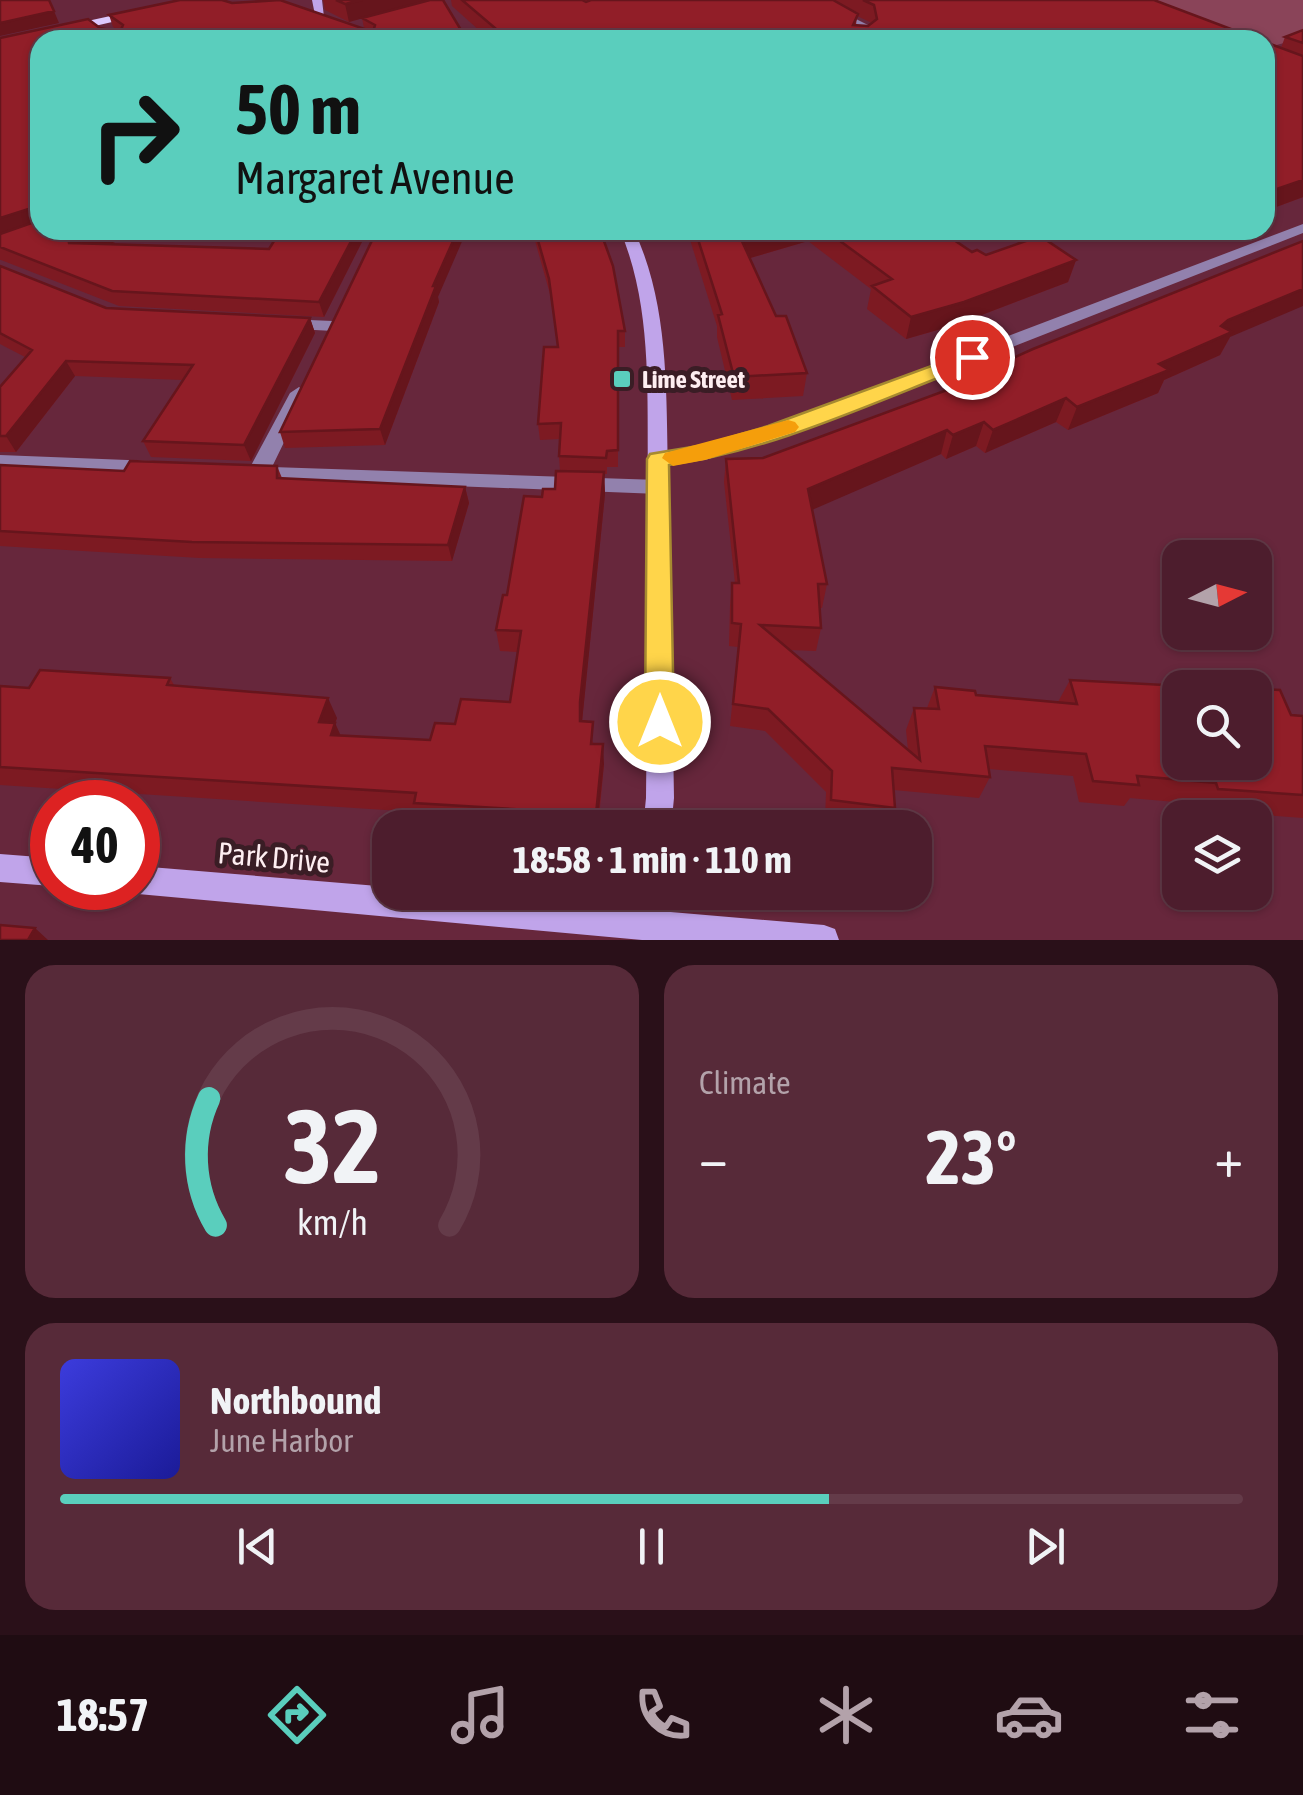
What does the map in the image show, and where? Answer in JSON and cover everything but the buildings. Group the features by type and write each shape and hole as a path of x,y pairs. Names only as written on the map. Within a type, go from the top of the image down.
{"main road":[{"path":"96,22 152,0"},
{"path":"61,30 202,0"},
{"path":"0,44 30,37"}],"street":[{"path":"301,13 323,17 317,0"},
{"path":"811,0 866,30"},
{"path":"96,22 105,30"},
{"path":"1275,239 1303,228"},
{"path":"637,240 650,319 660,487 657,810"},
{"path":"658,459 705,453 776,432 1272,240"},
{"path":"276,323 332,327"},
{"path":"308,375 249,472 660,487"},
{"path":"0,462 179,469"},
{"path":"0,868 30,870"},
{"name":"Park Drive","path":"160,882 641,932 824,940"}],"shaded area":[{"path":"1128,0 1303,0 1303,38 1275,45 1275,30 1208,30"}],"slow traffic":[{"path":"673,458 705,453 788,427"}],"place":[{"name":"Lime Street","path":"622,379"}],"route":[{"path":"660,722 658,459 705,453 776,432 972,357"}]}
